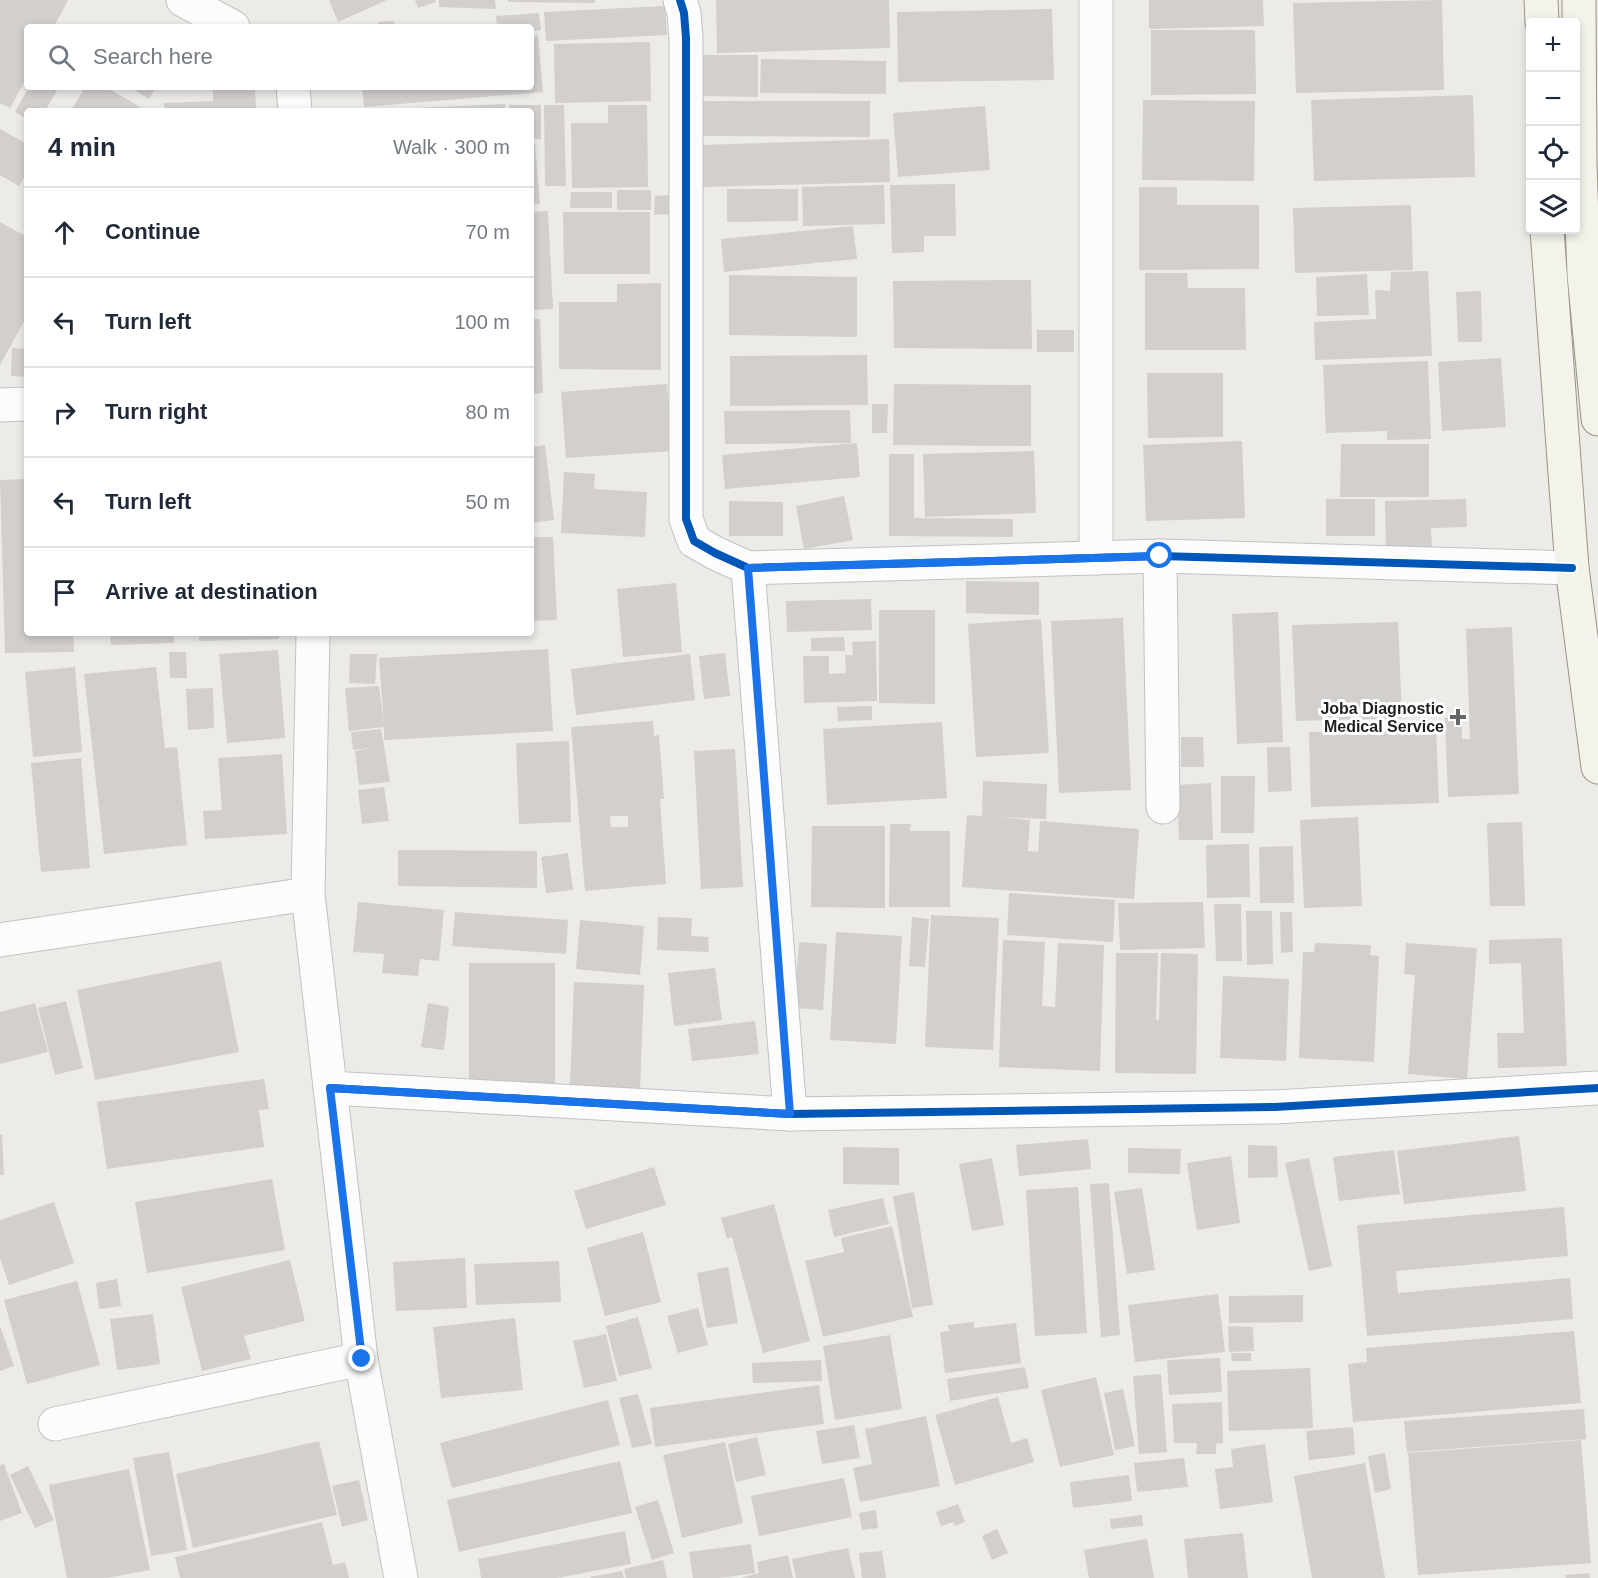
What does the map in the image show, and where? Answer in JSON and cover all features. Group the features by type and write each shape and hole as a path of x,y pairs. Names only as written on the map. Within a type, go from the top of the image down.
{"main road":[{"path":"1541,0 1542,18"},
{"path":"1578,126 1579,0"},
{"path":"1579,180 1584,275 1598,419"},
{"path":"1547,234 1572,568 1598,767"}],"street":[{"path":"183,0 227,24"},
{"path":"680,0 686,38 686,519 694,542 748,568 1160,556 1572,568"},
{"path":"1096,0 1096,558"},
{"path":"293,90 295,108"},
{"path":"0,405 24,404"},
{"path":"1160,556 1163,807"},
{"path":"748,568 790,1114"},
{"path":"313,636 308,894 362,1359 401,1578"},
{"path":"0,940 308,894"},
{"path":"330,1088 790,1114 1275,1107 1598,1088"},
{"path":"55,1424 362,1359"}],"building":[{"path":"0,0 68,0 56,24 24,24 24,82 10,108 0,103"},
{"path":"329,0 387,0 338,22"},
{"path":"415,0 435,0 436,2 418,8"},
{"path":"439,0 495,0 496,9 439,7"},
{"path":"508,0 595,0 595,3 508,2"},
{"path":"716,0 889,0 890,48 717,53"},
{"path":"1149,0 1263,0 1264,26 1149,29"},
{"path":"1442,0 1444,90 1296,93 1293,3"},
{"path":"665,6 667,35 546,41 544,12"},
{"path":"1052,9 1054,80 898,82 897,12"},
{"path":"539,13 541,30 534,31 534,24 497,24 496,16"},
{"path":"394,21 394,24 378,24 378,22"},
{"path":"1151,30 1255,30 1256,94 1151,95"},
{"path":"538,36 543,92 364,107 362,90 534,90 534,37"},
{"path":"650,42 651,101 555,103 554,44"},
{"path":"700,55 758,55 758,97 699,96"},
{"path":"761,59 886,61 886,94 760,93"},
{"path":"27,90 57,90 47,108 24,108 24,117 15,112"},
{"path":"83,90 111,90 142,108 73,108"},
{"path":"134,90 154,90 149,99"},
{"path":"213,90 255,90 256,108 165,108 164,103 213,101"},
{"path":"1473,95 1475,177 1314,181 1311,100"},
{"path":"1143,100 1255,101 1254,181 1142,180"},
{"path":"701,101 870,101 870,137 701,136"},
{"path":"505,104 505,108 416,108"},
{"path":"509,105 541,105 541,139 534,139 534,108 510,108"},
{"path":"544,105 564,105 566,186 545,186"},
{"path":"608,105 647,105 648,187 572,188 571,123 608,123"},
{"path":"985,106 990,170 898,177 893,113"},
{"path":"0,129 24,142 24,178 19,186 0,175"},
{"path":"889,139 890,182 703,187 701,145"},
{"path":"534,144 535,144 540,204 534,205"},
{"path":"955,184 956,236 924,236 924,252 892,253 890,185"},
{"path":"884,185 885,224 803,226 802,187"},
{"path":"1139,187 1177,187 1177,205 1259,205 1259,269 1139,270"},
{"path":"727,189 798,189 798,221 727,222"},
{"path":"617,190 651,190 651,210 617,210"},
{"path":"571,192 612,192 612,208 570,208"},
{"path":"670,195 670,214 654,215 655,196"},
{"path":"1411,205 1413,270 1295,273 1293,208"},
{"path":"548,211 553,309 534,310 534,212"},
{"path":"563,212 650,212 650,274 564,274"},
{"path":"0,222 24,235 24,321 0,365"},
{"path":"853,226 857,259 724,272 721,239"},
{"path":"1428,271 1432,356 1315,360 1314,322 1376,319 1375,290 1390,291 1391,272"},
{"path":"1145,273 1187,273 1188,288 1245,288 1246,350 1145,350"},
{"path":"1367,274 1369,315 1317,316 1316,277"},
{"path":"729,275 857,277 857,337 729,335"},
{"path":"1031,280 1032,349 894,348 893,281"},
{"path":"661,283 661,370 559,369 559,302 617,302 617,284"},
{"path":"1481,291 1482,342 1458,342 1456,292"},
{"path":"534,319 540,319 543,393 534,394"},
{"path":"1037,330 1074,330 1074,352 1037,352"},
{"path":"12,348 24,349 24,377 11,376"},
{"path":"867,355 868,405 730,406 730,356"},
{"path":"1501,358 1506,427 1442,431 1438,362"},
{"path":"1428,361 1431,439 1387,440 1387,431 1326,433 1323,365"},
{"path":"1147,373 1223,373 1223,437 1148,438"},
{"path":"667,384 672,451 566,458 561,392"},
{"path":"894,384 1031,385 1031,446 893,445"},
{"path":"872,404 888,404 887,433 872,433"},
{"path":"850,410 851,443 725,444 724,411"},
{"path":"1242,441 1245,518 1146,521 1143,445"},
{"path":"857,443 860,477 725,489 722,455"},
{"path":"1341,444 1429,444 1429,497 1340,497"},
{"path":"545,445 554,520 534,523 534,447"},
{"path":"1034,451 1036,513 925,517 923,454"},
{"path":"889,454 914,454 914,518 1013,519 1013,537 889,536"},
{"path":"564,472 595,474 594,489 647,492 645,537 561,533"},
{"path":"24,479 24,636 73,636 74,652 5,653 0,480"},
{"path":"844,496 853,540 804,549 796,506"},
{"path":"1326,499 1375,499 1375,536 1326,536"},
{"path":"1466,499 1467,527 1431,528 1432,550 1386,551 1385,501"},
{"path":"729,501 783,502 783,536 729,536"},
{"path":"534,537 553,537 557,620 534,621"},
{"path":"966,581 1039,582 1039,615 966,613"},
{"path":"676,583 682,652 623,657 617,589"},
{"path":"871,599 872,630 787,632 786,601"},
{"path":"879,610 935,610 935,704 879,703"},
{"path":"1278,612 1283,742 1237,744 1232,614"},
{"path":"1123,618 1131,790 1059,793 1051,621"},
{"path":"1041,619 1049,753 976,757 968,624"},
{"path":"1398,622 1402,718 1296,721 1292,625"},
{"path":"1512,627 1519,794 1448,797 1445,718 1462,717 1462,739 1470,739 1466,629"},
{"path":"110,636 174,636 174,643 111,645"},
{"path":"199,636 279,636 279,639 199,641"},
{"path":"844,637 845,651 811,651 811,638"},
{"path":"876,641 877,701 804,703 803,656 829,656 829,674 846,673 845,655 853,655 852,642"},
{"path":"548,649 553,731 384,740 384,727 349,731 345,688 379,686 384,725 379,658"},
{"path":"278,650 285,738 227,743 219,654"},
{"path":"169,652 186,652 187,678 170,678"},
{"path":"725,653 730,696 704,699 699,656"},
{"path":"350,654 377,654 375,684 349,683"},
{"path":"690,654 695,700 576,715 571,669"},
{"path":"75,667 82,752 33,757 25,672"},
{"path":"156,667 165,748 177,747 187,845 104,854 84,674"},
{"path":"213,688 214,728 188,730 186,689"},
{"path":"872,706 872,720 838,721 837,707"},
{"path":"653,721 654,736 659,735 664,799 660,799 666,884 585,891 571,727","holes":["610,816 628,816 628,827 611,827"]},
{"path":"942,722 947,798 827,805 823,729"},
{"path":"1436,728 1439,803 1311,807 1309,732"},
{"path":"381,729 390,782 359,785 355,751 371,748 353,750 351,732"},
{"path":"1181,737 1203,737 1204,767 1181,767"},
{"path":"569,741 571,822 519,824 516,743"},
{"path":"1267,747 1290,747 1292,791 1268,792"},
{"path":"735,749 743,887 701,889 694,751"},
{"path":"282,754 287,834 205,839 203,811 222,810 218,758"},
{"path":"81,758 90,868 41,872 31,763"},
{"path":"1221,776 1255,776 1254,833 1221,833"},
{"path":"983,781 1047,784 1046,819 999,817 1030,820 1028,851 1038,852 1040,821 1139,829 1134,899 962,887 967,815 982,816"},
{"path":"1211,783 1213,840 1179,840 1177,785"},
{"path":"384,787 389,821 362,824 358,790"},
{"path":"1358,817 1362,906 1304,908 1300,820"},
{"path":"1522,822 1525,906 1490,906 1487,823"},
{"path":"890,824 911,824 910,831 950,831 950,907 889,907"},
{"path":"812,826 885,826 885,908 811,907"},
{"path":"1249,844 1250,897 1207,898 1206,845"},
{"path":"1293,846 1294,903 1260,903 1259,847"},
{"path":"398,850 537,851 537,888 398,886"},
{"path":"568,853 573,890 546,893 541,857"},
{"path":"1009,893 1115,900 1113,942 1007,935"},
{"path":"358,902 444,910 439,961 420,959 418,976 382,973 384,954 353,952"},
{"path":"1203,902 1205,948 1120,950 1118,903"},
{"path":"1214,904 1241,904 1242,961 1216,961"},
{"path":"1246,911 1272,911 1273,964 1247,965"},
{"path":"455,912 568,920 566,954 452,946"},
{"path":"1280,912 1292,912 1293,952 1281,953"},
{"path":"931,915 999,918 993,1050 925,1047"},
{"path":"658,917 692,918 691,936 708,937 709,952 657,950"},
{"path":"912,917 929,919 925,967 909,966"},
{"path":"580,920 644,926 640,975 576,969"},
{"path":"836,932 902,936 896,1044 830,1040"},
{"path":"1562,938 1567,1066 1498,1068 1497,1033 1524,1033 1521,963 1489,964 1489,940"},
{"path":"1003,940 1045,942 1042,1006 1055,1007 1058,943 1104,945 1100,1071 999,1067"},
{"path":"799,942 827,944 823,1010 795,1008 788,970 797,971"},
{"path":"1315,943 1371,945 1370,955 1379,956 1374,1062 1299,1058 1303,952 1314,952"},
{"path":"1406,943 1477,948 1467,1079 1408,1074 1415,975 1404,974"},
{"path":"1116,953 1158,953 1156,1019 1159,1020 1161,953 1198,954 1196,1074 1115,1073"},
{"path":"221,961 239,1052 95,1080 77,990"},
{"path":"469,963 555,963 555,1084 469,1084"},
{"path":"715,968 722,1020 674,1026 668,973"},
{"path":"1223,976 1289,979 1286,1061 1220,1058"},
{"path":"574,982 644,985 640,1089 570,1086"},
{"path":"66,1001 83,1068 55,1075 38,1008"},
{"path":"35,1003 48,1052 0,1064 0,1012"},
{"path":"428,1003 449,1007 444,1050 421,1047"},
{"path":"755,1021 759,1054 692,1061 688,1029"},
{"path":"264,1079 269,1109 259,1110 264,1147 107,1169 97,1102"},
{"path":"0,1135 2,1135 4,1175 0,1175"},
{"path":"1519,1136 1526,1191 1404,1204 1397,1151"},
{"path":"1088,1139 1091,1169 1019,1176 1016,1145"},
{"path":"1248,1145 1277,1146 1278,1177 1248,1178"},
{"path":"843,1147 899,1148 899,1185 843,1184"},
{"path":"1128,1148 1181,1149 1180,1174 1128,1173"},
{"path":"1394,1150 1400,1194 1339,1201 1333,1157"},
{"path":"1231,1156 1240,1223 1197,1230 1187,1163"},
{"path":"992,1158 1004,1225 972,1231 959,1164"},
{"path":"1309,1158 1332,1266 1309,1271 1285,1163"},
{"path":"654,1167 666,1205 586,1229 574,1191"},
{"path":"272,1179 285,1250 147,1273 135,1202"},
{"path":"1109,1183 1120,1335 1101,1337 1090,1184"},
{"path":"1078,1187 1087,1333 1035,1336 1026,1190"},
{"path":"1142,1188 1155,1270 1127,1274 1114,1192"},
{"path":"914,1192 933,1305 912,1308 893,1196"},
{"path":"883,1198 889,1224 834,1237 828,1210"},
{"path":"54,1202 74,1263 9,1285 0,1258 0,1220"},
{"path":"774,1204 810,1341 763,1353 732,1237 727,1239 721,1218"},
{"path":"1564,1207 1568,1256 1396,1271 1398,1293 1570,1278 1573,1319 1367,1336 1357,1225"},
{"path":"892,1226 913,1317 823,1337 805,1261 844,1252 841,1238"},
{"path":"643,1232 661,1302 605,1316 587,1248"},
{"path":"465,1258 467,1308 396,1311 393,1262"},
{"path":"290,1260 305,1321 244,1336 251,1359 202,1371 181,1287"},
{"path":"559,1261 561,1302 476,1305 474,1264"},
{"path":"728,1267 738,1323 707,1328 697,1273"},
{"path":"117,1279 121,1306 99,1309 96,1283"},
{"path":"77,1281 100,1365 27,1384 4,1300"},
{"path":"1218,1294 1225,1352 1135,1362 1128,1305"},
{"path":"1303,1295 1303,1322 1229,1323 1229,1296"},
{"path":"698,1308 708,1345 678,1353 667,1316"},
{"path":"153,1314 160,1364 117,1370 110,1319"},
{"path":"638,1317 652,1368 619,1376 606,1326"},
{"path":"515,1318 523,1390 441,1398 433,1327"},
{"path":"974,1322 974,1328 1016,1323 1021,1363 945,1373 940,1332 949,1331 948,1325"},
{"path":"0,1326 14,1366 0,1371"},
{"path":"1228,1326 1253,1327 1254,1351 1229,1352"},
{"path":"1574,1331 1581,1403 1353,1422 1348,1364 1367,1362 1366,1348"},
{"path":"606,1334 617,1381 584,1388 573,1341"},
{"path":"890,1335 902,1409 835,1420 823,1346"},
{"path":"1231,1353 1251,1353 1251,1361 1232,1361"},
{"path":"1220,1358 1222,1392 1169,1395 1167,1360"},
{"path":"821,1360 822,1381 753,1383 752,1363"},
{"path":"1025,1367 1029,1388 950,1401 947,1379"},
{"path":"1310,1368 1313,1428 1229,1431 1227,1371"},
{"path":"1161,1374 1167,1452 1139,1454 1133,1376"},
{"path":"1096,1377 1114,1455 1060,1467 1041,1390"},
{"path":"819,1385 824,1424 655,1447 650,1408"},
{"path":"1123,1389 1135,1446 1115,1450 1104,1393"},
{"path":"638,1394 652,1444 632,1448 619,1398"},
{"path":"998,1397 1011,1443 1027,1438 1034,1462 955,1485 935,1415"},
{"path":"608,1400 620,1445 452,1488 440,1443"},
{"path":"1222,1402 1223,1443 1216,1444 1216,1454 1196,1454 1197,1443 1174,1443 1172,1404"},
{"path":"1584,1409 1586,1439 1407,1452 1404,1421"},
{"path":"926,1416 940,1486 860,1502 853,1468 872,1464 865,1429"},
{"path":"854,1425 860,1458 822,1464 816,1431"},
{"path":"1353,1427 1355,1455 1309,1460 1306,1431"},
{"path":"757,1437 766,1475 736,1482 728,1444"},
{"path":"1581,1440 1591,1563 1418,1575 1408,1453"},
{"path":"319,1441 337,1515 193,1548 176,1474"},
{"path":"725,1442 743,1523 682,1538 663,1455"},
{"path":"1265,1444 1273,1502 1220,1509 1215,1469 1233,1467 1231,1449"},
{"path":"169,1452 187,1550 151,1556 133,1458"},
{"path":"1385,1453 1391,1489 1375,1493 1368,1456"},
{"path":"1184,1458 1188,1487 1137,1492 1134,1463"},
{"path":"620,1461 632,1513 459,1552 447,1500"},
{"path":"1365,1463 1385,1578 1312,1578 1294,1476"},
{"path":"4,1464 22,1513 0,1521 0,1465"},
{"path":"28,1466 54,1520 35,1528 10,1475"},
{"path":"129,1469 150,1570 106,1578 67,1578 49,1485"},
{"path":"1129,1475 1132,1501 1073,1508 1070,1482"},
{"path":"844,1478 852,1517 759,1536 751,1496"},
{"path":"359,1480 368,1520 342,1527 332,1486"},
{"path":"658,1500 674,1553 652,1560 635,1507"},
{"path":"958,1504 965,1522 955,1526 953,1522 941,1526 936,1512"},
{"path":"876,1510 878,1528 862,1530 859,1513"},
{"path":"1142,1515 1143,1526 1111,1529 1110,1519"},
{"path":"322,1522 333,1565 345,1562 349,1578 180,1578 175,1557"},
{"path":"997,1529 1008,1553 992,1560 982,1536"},
{"path":"625,1531 631,1564 557,1578 481,1578 478,1559"},
{"path":"1243,1533 1248,1578 1188,1578 1184,1539"},
{"path":"1147,1539 1154,1578 1089,1578 1084,1550"},
{"path":"751,1544 755,1573 720,1578 693,1578 689,1552"},
{"path":"848,1548 855,1578 796,1578 792,1559"},
{"path":"882,1551 886,1578 862,1578 859,1553"},
{"path":"788,1555 793,1578 740,1578 759,1573 757,1562"},
{"path":"663,1560 667,1578 626,1578 624,1569"},
{"path":"622,1571 624,1578 590,1578 590,1577"},
{"path":"1589,1573 1590,1578 1566,1578 1565,1575"}],"cycle path":[{"path":"680,0 684,13 686,38 686,519 694,541 748,568 1160,556 1572,568"},
{"path":"330,1088 790,1114 1275,1107 1598,1088"}],"place":[{"name":"Joba Diagnostic Medical Service","path":"1458,717"}],"route":[{"path":"362,1359 330,1088 790,1114 748,568 1160,556"}]}
